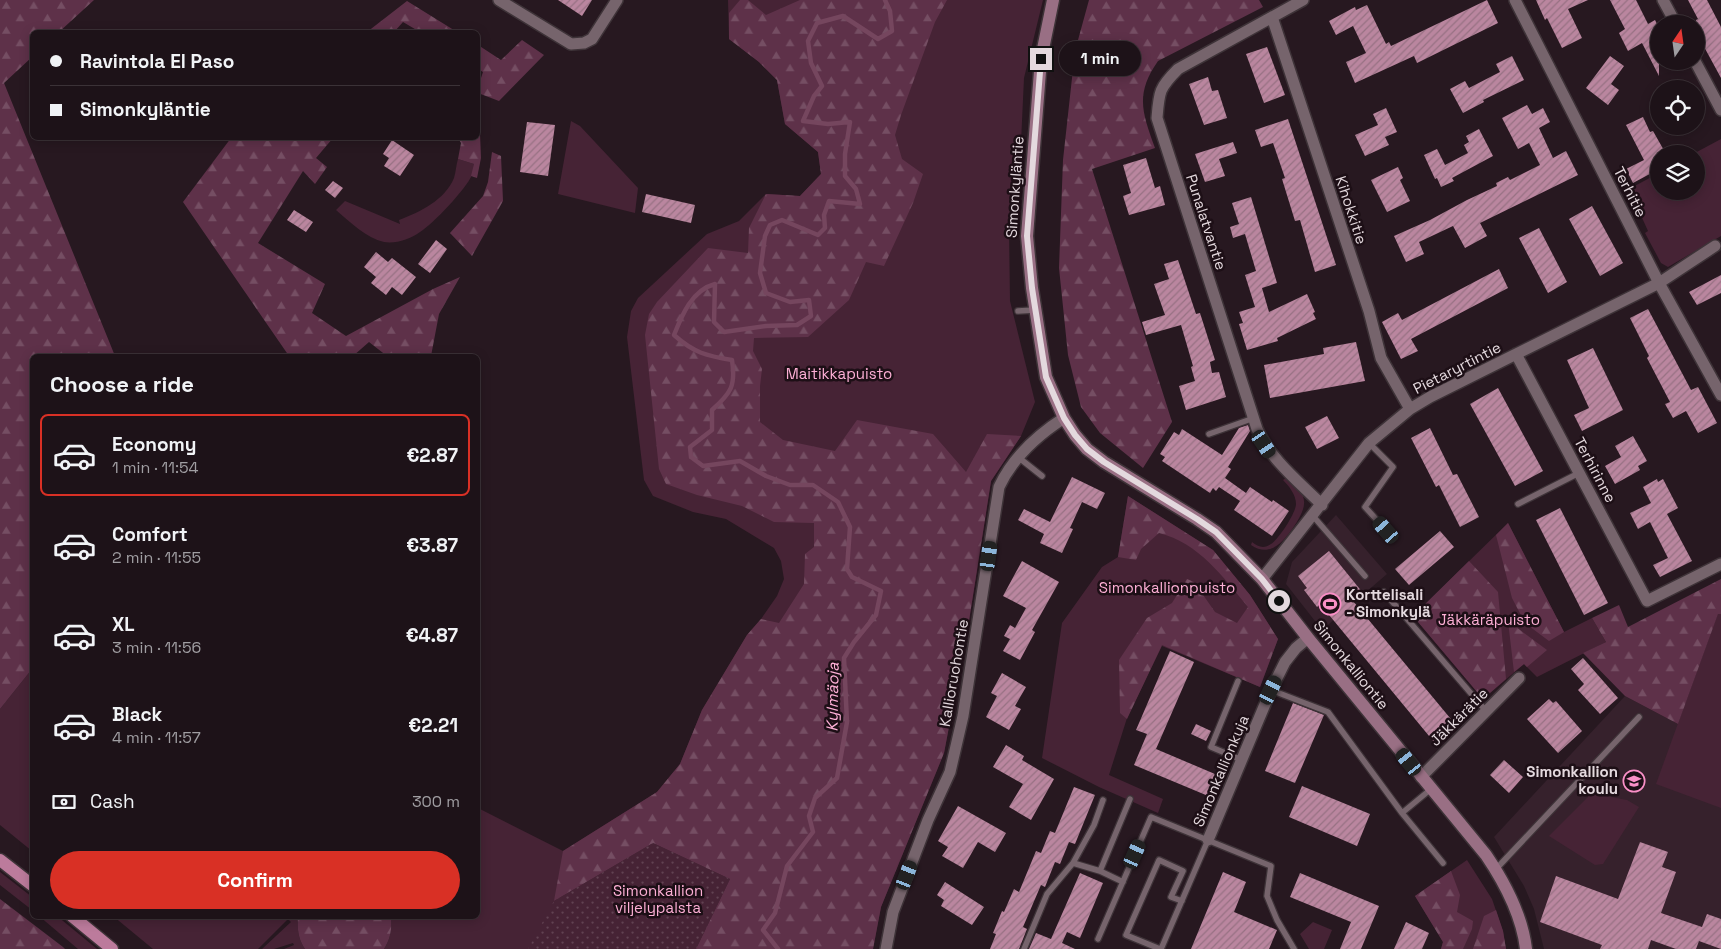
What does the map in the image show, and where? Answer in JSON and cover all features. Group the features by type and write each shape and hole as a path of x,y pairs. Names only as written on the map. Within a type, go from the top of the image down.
{"main road":[{"name":"Simonkyläntie","path":"1046,377 1035,310 1027,236 1041,59 1053,0"},
{"name":"Simonkalliontie","path":"1046,377 1064,418 1087,449 1104,462 1216,532 1262,579 1496,869 1517,912 1526,949"},
{"path":"0,860 30,883"},
{"path":"76,919 112,949"}],"street":[{"path":"499,0 571,44 584,43 592,39 617,0"},
{"name":"Punalatvantie","path":"1303,0 1178,69 1164,83 1159,94 1157,118 1264,444 1280,470 1322,505"},
{"name":"Terhitie","path":"1515,0 1659,283 1721,395"},
{"path":"1663,0 1671,15"},
{"name":"Kihokkitie","path":"1272,17 1365,298 1381,358 1410,409"},
{"path":"1700,70 1721,110"},
{"name":"Pietaryrtintie","path":"1262,579 1369,443 1410,409 1430,397 1659,283 1716,246"},
{"name":"Terhirinne","path":"1516,354 1647,600 1721,564"},
{"name":"Kallioruohontie","path":"886,949 893,912 928,820 950,772 963,716 999,486 1007,470 1018,457 1044,431 1064,418"},
{"name":"Simonkallionkuja","path":"1208,840 1271,690 1285,662 1296,648 1308,638"},
{"name":"Jäkkärätie","path":"1421,776 1519,678"}],"lane":[{"path":"1018,311 1035,310"},
{"path":"1209,434 1254,418"},
{"path":"1369,443 1393,467 1365,507 1386,530"},
{"path":"1018,457 1042,476"},
{"path":"1518,504 1579,473"},
{"path":"1313,516 1365,576"},
{"path":"1384,592 1486,711"},
{"path":"1238,681 1211,747 1242,760"},
{"path":"1271,690 1328,712 1402,814 1443,863"},
{"path":"1496,869 1640,717"},
{"path":"1402,814 1431,789"},
{"path":"1024,949 1047,894 1073,863 1094,825 1103,800"},
{"path":"1100,871 1130,800"},
{"path":"1098,939 1151,817 1271,866 1267,896 1277,920 1294,949"},
{"path":"1182,901 1171,896 1183,871 1159,860 1126,935 1160,949 1182,901 1208,840"},
{"path":"1073,863 1100,871 1123,882"}],"shaded area":[{"path":"1336,515 1387,574 1322,630 1286,584 1292,562"},
{"name":"Simonkallion koulu","path":"1721,614 1721,949 1544,949 1534,909 1524,886 1494,837 1625,696 1678,724"}],"green space":[{"path":"0,0 94,0 61,30 30,30 30,59 4,83 114,354 30,354 30,672 0,709"},
{"name":"Maitikkapuisto","path":"728,0 1043,0 1024,78 1017,228 1009,229 1010,301 1035,402 1021,436 991,481 968,627 944,753 881,907 873,949 384,949 391,933 391,919 480,919 480,809 563,851 657,792 680,764 702,710 747,635 777,596 784,579 781,561 774,548 726,519 693,512 653,496 644,480 627,337 631,311 638,298 707,234 739,221 766,194 800,196 821,174 818,152 785,124 777,80 759,62 729,39"},
{"name":"Maitikkapuisto","path":"740,0 748,0 766,15 800,0 947,0 935,22 895,135 902,159 923,174 913,203 884,266 866,262 849,300 808,337 754,338 753,351 762,369 760,422 783,440 835,451 857,420 933,434 966,472 987,434 1021,436 991,481 968,627 944,753 881,907 873,949 696,949 730,879 653,843 554,901 563,851 657,792 680,764 702,710 747,635 761,619 779,623 804,584 805,554 814,547 814,523 774,522 742,506 697,495 666,484 659,469 645,335 649,314 657,302 708,248 748,253 749,228 766,194 800,196 821,174 818,152 785,124 777,80 759,62 729,39 729,13"},
{"path":"1089,0 1259,0 1263,7 1158,61 1146,83 1143,103 1144,113 1155,148 1092,169 1172,422 1143,468 1100,433 1081,407 1068,355 1059,268 1063,160 1075,51"},
{"path":"407,1 454,30 417,30 403,22 396,30 370,30"},
{"path":"522,40 544,55 499,101 480,94 480,81 483,72 480,70 480,46 501,60"},
{"path":"571,121 580,126 638,188 635,213 558,194"},
{"path":"480,133 481,158 477,178 471,176 474,164 458,159 461,143 459,140 480,140"},
{"path":"1721,139 1721,236 1668,267 1661,263 1645,233 1648,231 1629,189 1650,178 1650,200 1705,200 1705,148"},
{"path":"230,140 331,140 316,158 327,167 315,184 303,171 258,243 325,284 312,313 346,336 433,289 460,277 439,314 431,354 384,354 369,342 355,354 288,354 183,202"},
{"path":"492,152 501,156 503,201 472,256 450,233 483,196 488,182"},
{"path":"458,159 474,164 469,181 433,222 407,239 398,242 377,240 358,229 336,210 345,201 400,224 399,220 423,209 445,193 454,178"},
{"path":"1286,478 1300,490 1303,496 1304,507 1293,528 1280,543 1270,549 1258,549 1251,545 1252,542 1261,547 1271,544 1286,526 1295,508 1296,501 1293,494 1283,480"},
{"name":"Simonkallionpuisto","path":"1128,496 1213,550 1250,595 1278,639 1260,687 1162,646 1127,718 1109,775 1163,799 1158,813 1099,787 1042,758 1062,623 1102,567 1118,557"},
{"path":"1128,496 1213,550 1250,595 1278,639 1260,687 1162,645 1127,719 1120,713 1119,660 1147,618 1172,603 1187,579 1194,582 1215,612 1237,623 1248,607 1209,562 1173,538 1159,533 1141,549 1136,560 1118,557"},
{"name":"Jäkkäräpuisto","path":"1508,523 1564,632 1592,618 1606,642 1537,677 1524,664 1483,699 1413,616"},
{"path":"1508,523 1564,632 1549,641 1525,623 1512,598 1496,535"},
{"path":"1469,561 1498,592 1506,679 1483,699 1413,616"},
{"path":"1721,579 1721,614 1718,614 1678,724 1625,696 1583,653 1606,642 1592,618 1619,605 1628,627"},
{"path":"1718,613 1721,614 1721,808 1656,784"},
{"path":"1508,621 1547,650 1527,667 1524,664 1514,672"},
{"path":"30,672 30,849 0,825 0,709"},
{"path":"1595,794 1627,800 1639,807 1603,864 1595,865 1549,836 1589,796"},
{"name":"Simonkallion viljelypalsta","path":"653,843 730,879 696,949 528,949 554,901"},
{"path":"1467,860 1492,899 1503,931 1506,949 1441,949 1443,942 1415,896"},
{"path":"1451,871 1460,895 1457,912 1473,921 1472,929 1463,949 1441,949 1443,942 1415,896"},
{"path":"0,872 30,895 30,908 0,885"},
{"path":"0,899 63,947 65,949 0,949"},
{"path":"1496,910 1503,931 1506,949 1473,949 1484,916"},
{"path":"43,919 61,919 97,949 78,949"},
{"path":"117,919 288,919 258,949 153,949"},
{"path":"288,919 298,919 298,933 305,949 284,949 294,945 293,943 274,949 262,949 291,922"},
{"path":"298,919 391,919 390,933 384,949 305,949 298,933"},
{"path":"1313,922 1332,930 1324,949 1309,949 1300,934"}],"building":[{"path":"558,0 592,0 582,16"},
{"path":"1487,0 1498,23 1417,63 1414,56 1355,83 1346,62 1366,53 1353,26 1336,35 1329,21 1355,7 1356,10 1367,5 1386,44 1389,42 1391,46"},
{"path":"1536,0 1588,0 1568,9 1582,38 1562,48 1547,18 1545,20"},
{"path":"1610,0 1636,0 1648,24 1650,23 1650,59 1642,43 1628,51 1619,33 1625,29"},
{"path":"1688,0 1707,0 1721,27 1721,78 1705,49 1705,15 1696,15"},
{"path":"1267,47 1285,95 1264,103 1246,54"},
{"path":"1512,56 1524,80 1483,100 1484,102 1463,113 1450,89 1465,81 1469,88 1500,72 1496,64"},
{"path":"1610,56 1624,66 1611,84 1619,90 1608,105 1586,88"},
{"path":"1208,77 1212,91 1218,90 1227,118 1204,125 1189,84"},
{"path":"1527,105 1532,114 1543,108 1550,122 1539,128 1553,158 1566,151 1578,175 1480,223 1487,236 1465,248 1453,226 1419,242 1424,254 1406,262 1394,236 1497,186 1496,183 1508,177 1510,180 1540,165 1529,143 1518,149 1502,118"},
{"path":"1386,108 1397,132 1385,137 1389,145 1365,156 1355,135 1378,125 1373,114"},
{"path":"1643,117 1650,135 1655,135 1661,145 1650,145 1650,174 1633,183 1626,169 1644,160 1626,125"},
{"path":"1288,119 1336,265 1315,272 1300,220 1295,221 1282,179 1285,178 1273,143 1261,147 1255,130"},
{"path":"527,122 555,125 548,176 520,172"},
{"path":"1479,129 1493,156 1452,178 1454,181 1441,187 1437,178 1435,179 1424,155 1437,149 1445,165 1468,153 1464,145 1469,142 1466,136"},
{"path":"392,140 414,155 400,176 384,166 389,158 383,154"},
{"path":"1233,142 1237,153 1219,159 1225,176 1205,182 1195,154"},
{"path":"1146,158 1155,188 1160,186 1165,205 1129,215 1123,196 1131,193 1123,165"},
{"path":"1398,167 1403,178 1400,180 1410,201 1387,212 1371,180"},
{"path":"333,181 343,188 335,198 325,190"},
{"path":"646,194 695,205 691,223 642,212"},
{"path":"1251,197 1277,283 1262,288 1269,312 1307,294 1316,319 1277,338 1278,341 1247,350 1239,324 1243,323 1239,312 1255,307 1245,275 1256,271 1245,234 1233,238 1230,227 1239,224 1232,203"},
{"path":"1592,206 1623,263 1600,276 1569,219"},
{"path":"294,210 313,222 306,232 287,220"},
{"path":"1539,228 1567,282 1548,293 1519,238"},
{"path":"436,240 447,249 430,273 418,264"},
{"path":"376,252 388,262 392,258 416,277 402,295 392,287 386,295 371,283 376,277 364,267"},
{"path":"1178,260 1196,314 1200,313 1215,360 1210,362 1212,373 1219,372 1226,397 1186,410 1179,386 1195,381 1191,367 1193,366 1181,325 1146,335 1142,322 1165,315 1154,284 1169,279 1164,264"},
{"path":"1499,269 1508,288 1411,339 1418,351 1401,359 1382,322 1398,313 1402,320"},
{"path":"1721,275 1721,293 1697,305 1689,292"},
{"path":"1648,309 1691,390 1698,387 1717,423 1698,433 1686,411 1673,418 1665,404 1670,402 1647,358 1649,356 1630,318"},
{"path":"1356,342 1365,381 1270,398 1264,365 1324,354 1323,348"},
{"path":"1593,348 1623,410 1582,431 1574,415 1589,408 1567,360"},
{"path":"1498,388 1543,471 1515,486 1470,404"},
{"path":"1327,416 1339,438 1317,449 1305,427"},
{"path":"1248,425 1250,431 1228,467 1231,469 1225,478 1246,493 1250,487 1289,511 1272,536 1234,510 1240,501 1219,487 1216,491 1213,488 1210,493 1162,461 1165,457 1160,454 1174,432 1179,435 1182,429 1222,455 1239,428"},
{"path":"1430,428 1453,475 1457,474 1479,517 1460,527 1439,485 1436,487 1411,438"},
{"path":"1633,436 1647,461 1638,466 1640,470 1615,484 1605,466 1621,457 1615,446"},
{"path":"1072,477 1105,493 1097,509 1082,502 1070,528 1073,529 1062,553 1040,543 1044,534 1018,520 1024,509 1050,522"},
{"path":"1657,479 1658,482 1663,479 1678,508 1667,514 1692,561 1660,577 1653,565 1668,558 1650,522 1638,529 1630,513 1651,503 1643,487"},
{"path":"1560,508 1608,603 1584,615 1536,520"},
{"path":"1440,531 1454,547 1409,585 1395,569"},
{"path":"1329,551 1363,593 1353,601 1455,724 1434,742 1320,604 1317,607 1304,590 1307,588 1298,576"},
{"path":"1022,561 1059,582 1032,630 1035,632 1020,660 1003,651 1010,639 1004,636 1010,625 1015,628 1026,608 1003,596"},
{"path":"1170,651 1194,662 1156,749 1222,777 1213,798 1134,765 1147,734 1136,730"},
{"path":"1583,658 1618,698 1600,714 1578,690 1584,684 1571,669"},
{"path":"1002,673 1026,687 1015,706 1021,709 1009,730 986,717 997,696 991,693"},
{"path":"1549,699 1553,703 1556,701 1582,731 1558,753 1527,719"},
{"path":"1293,703 1324,715 1295,783 1265,771"},
{"path":"1196,724 1211,731 1206,741 1191,734"},
{"path":"1006,745 1024,756 1022,760 1054,779 1031,820 1009,807 1023,784 993,767"},
{"path":"1504,760 1523,777 1509,793 1490,775"},
{"path":"1302,786 1370,814 1357,846 1289,817"},
{"path":"1074,787 1095,795 1075,844 1069,842 1060,864 1055,862 1045,887 1041,885 1023,927 1027,929 1019,949 990,949 996,934 993,933 1002,911 1004,912 1014,889 1019,892 1036,851 1041,853 1050,831 1055,833"},
{"path":"958,806 1006,833 995,852 978,842 963,868 942,856 948,847 938,841"},
{"path":"1640,842 1668,852 1662,867 1676,872 1661,913 1702,927 1707,914 1721,919 1721,949 1699,941 1696,949 1676,949 1651,940 1648,949 1600,949 1602,945 1540,922 1556,876 1618,899"},
{"path":"1223,872 1246,882 1234,912 1277,930 1269,949 1191,949"},
{"path":"1080,873 1103,883 1080,938 1067,932 1062,943 1075,949 1029,949 1036,933 1051,939"},
{"path":"1300,873 1379,906 1361,949 1340,949 1351,922 1290,897"},
{"path":"945,882 984,907 972,925 941,906 944,900 937,895"},
{"path":"1406,922 1429,933 1422,949 1394,949"}],"waterway":[{"name":"Kylmäoja","path":"778,949 763,930 775,913 787,866 813,832 809,816 815,798 837,778 847,722 844,658 854,642 876,615 881,591 852,577 847,569 850,527 838,502 813,485 790,485 766,476 740,461 703,466 691,457 690,447 712,430 712,410 724,399 731,388 733,376 732,360 701,353 674,335 689,304 700,292 715,284 714,322 724,332 766,326 797,325 811,316 809,300 790,302 766,293 760,273 765,236 770,225 782,220 818,235 825,228 824,215 829,201 860,204 856,189 845,176 845,154 850,122 828,124 803,121 814,96 822,86 811,63 808,41 817,23 843,16 878,39 892,31 890,11 885,0"}],"place":[{"name":"Korttelisali - Simonkylä","path":"1330,604"},
{"name":"Simonkallion koulu","path":"1634,781"}],"route":[{"path":"1041,59 1027,236 1032,288 1046,377 1064,418 1087,449 1104,462 1216,532 1262,579 1279,601"}]}
